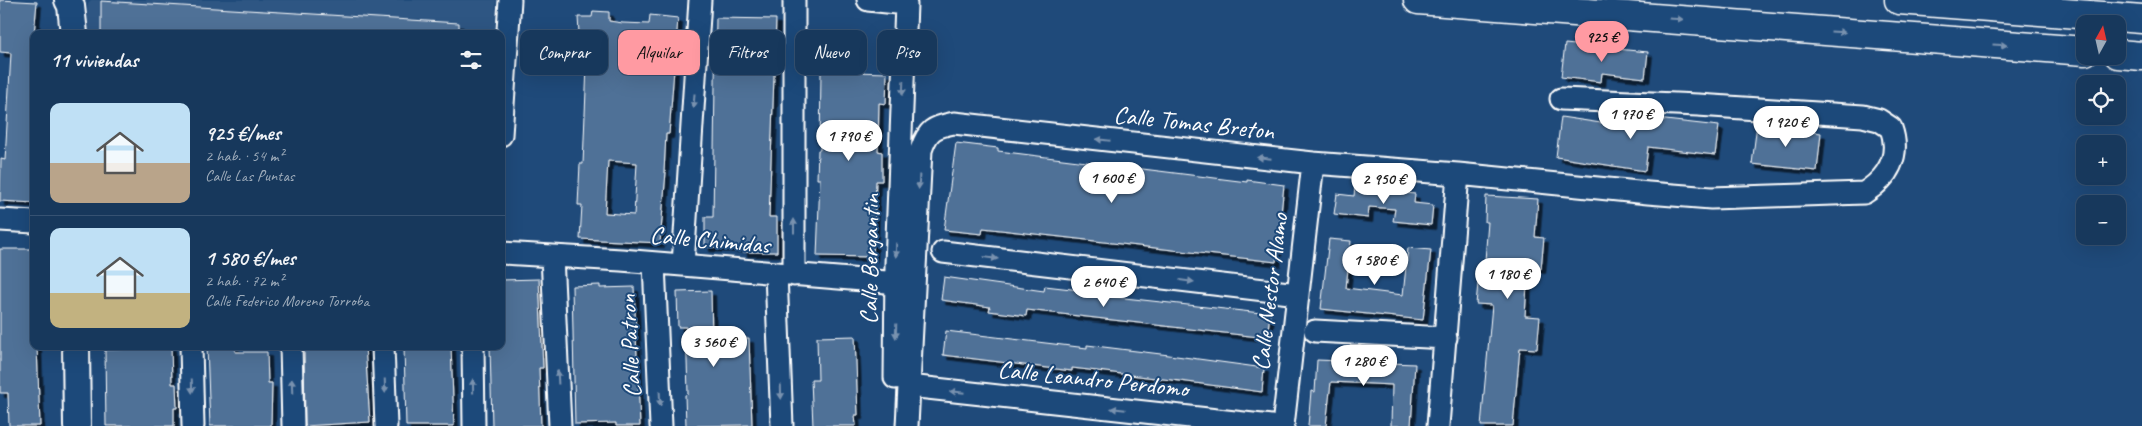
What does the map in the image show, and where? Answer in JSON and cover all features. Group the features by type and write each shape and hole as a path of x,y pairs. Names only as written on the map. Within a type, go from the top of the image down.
{"highway":[{"path":"1418,0 2076,50"},
{"path":"1899,0 2142,19"},
{"path":"2126,55 2142,56"}],"main road":[{"path":"68,0 71,6 74,30"},
{"path":"81,30 85,0"},
{"path":"76,350 77,426"}],"street":[{"path":"505,75 510,0"},
{"path":"683,265 700,0"},
{"path":"782,426 794,0"},
{"name":"Calle Bergantin","path":"868,0 906,4 905,283 893,426"},
{"name":"Calle Tomas Breton","path":"917,211 921,150 927,135 938,126 954,123 1313,164 1458,174 1711,198 1864,193 1877,184 1893,162 1896,149 1891,128 1879,120 1863,116 1698,104 1561,99"},
{"name":"Calle Nestor Alamo","path":"1282,426 1313,164"},
{"path":"1438,426 1458,174"},
{"path":"907,426 909,386 905,283 917,211"},
{"path":"917,211 922,227 930,240 943,252 1298,294"},
{"path":"0,220 30,222"},
{"path":"905,283 943,252"},
{"name":"Calle Chimidas","path":"505,253 905,283"},
{"path":"552,256 560,426"},
{"name":"Calle Patron","path":"654,263 661,426"},
{"path":"1315,331 1446,338"},
{"path":"191,350 193,426"},
{"path":"291,350 294,426"},
{"path":"383,350 386,426"},
{"path":"473,350 474,426"},
{"name":"Calle Leandro Perdomo","path":"909,386 1271,426"}],"shaded area":[{"path":"91,0 496,0 495,30 87,30 88,3"}],"building":[{"path":"0,0 37,2 34,30 30,30 30,203 0,201 1,159 5,160 11,53 0,52"},
{"path":"101,1 459,23 459,30 101,30"},
{"path":"593,11 609,12 609,21 649,24 650,15 678,18 677,30 618,30 618,75 674,75 669,134 666,134 664,172 666,172 660,243 580,239 582,205 578,205 580,164 583,164 587,75 608,75 608,30 579,30 578,17 592,17","holes":["608,161 637,163 634,215 605,213"]},
{"path":"716,18 776,19 776,30 716,30"},
{"path":"1565,44 1648,52 1645,78 1602,73 1601,82 1561,77"},
{"path":"867,72 887,75 886,104 879,103 878,151 882,152 882,181 876,181 873,257 817,256 820,179 817,179 818,150 820,150 821,75 867,75"},
{"path":"715,75 774,75 769,217 777,217 777,252 743,252 743,248 705,247 705,217 713,217"},
{"path":"1603,113 1719,126 1715,155 1648,147 1645,171 1556,157 1561,117 1601,123"},
{"path":"1757,124 1821,133 1817,171 1752,164"},
{"path":"956,143 998,148 998,151 1284,185 1276,262 983,228 982,234 944,230"},
{"path":"1355,187 1415,194 1414,203 1433,205 1431,225 1393,221 1395,209 1369,207 1368,218 1334,214 1337,194 1354,196"},
{"path":"1486,196 1538,199 1535,237 1544,238 1541,269 1528,268 1525,316 1540,317 1537,349 1520,348 1513,426 1481,426 1492,305 1476,304 1479,273 1484,273 1488,222 1485,222"},
{"path":"1329,239 1351,241 1346,288 1403,295 1408,248 1431,250 1423,320 1321,309"},
{"path":"0,249 30,249 30,350 37,350 40,426 9,426 8,393 0,393"},
{"path":"944,277 1044,291 1045,286 1080,290 1079,293 1270,314 1267,338 1027,310 1026,316 989,311 990,307 941,300"},
{"path":"539,279 543,368 539,368 541,426 492,426 490,350 505,350 505,280"},
{"path":"600,285 600,288 634,287 640,426 616,426 616,423 575,424 572,286"},
{"path":"711,291 712,339 749,338 752,425 686,426 685,395 688,394 686,327 678,327 677,292"},
{"path":"946,331 1087,348 1087,345 1264,368 1262,392 1072,368 1072,371 943,355"},
{"path":"855,336 858,415 855,415 856,426 813,426 811,380 818,380 817,337"},
{"path":"105,350 171,350 172,384 176,384 177,408 174,408 174,426 106,426"},
{"path":"207,350 267,352 268,383 272,383 271,426 210,426"},
{"path":"304,350 365,350 370,422 305,426"},
{"path":"404,350 451,350 454,426 406,426"},
{"path":"1317,360 1415,364 1411,426 1391,426 1392,385 1331,382 1326,426 1308,426 1311,391 1315,392"}]}
